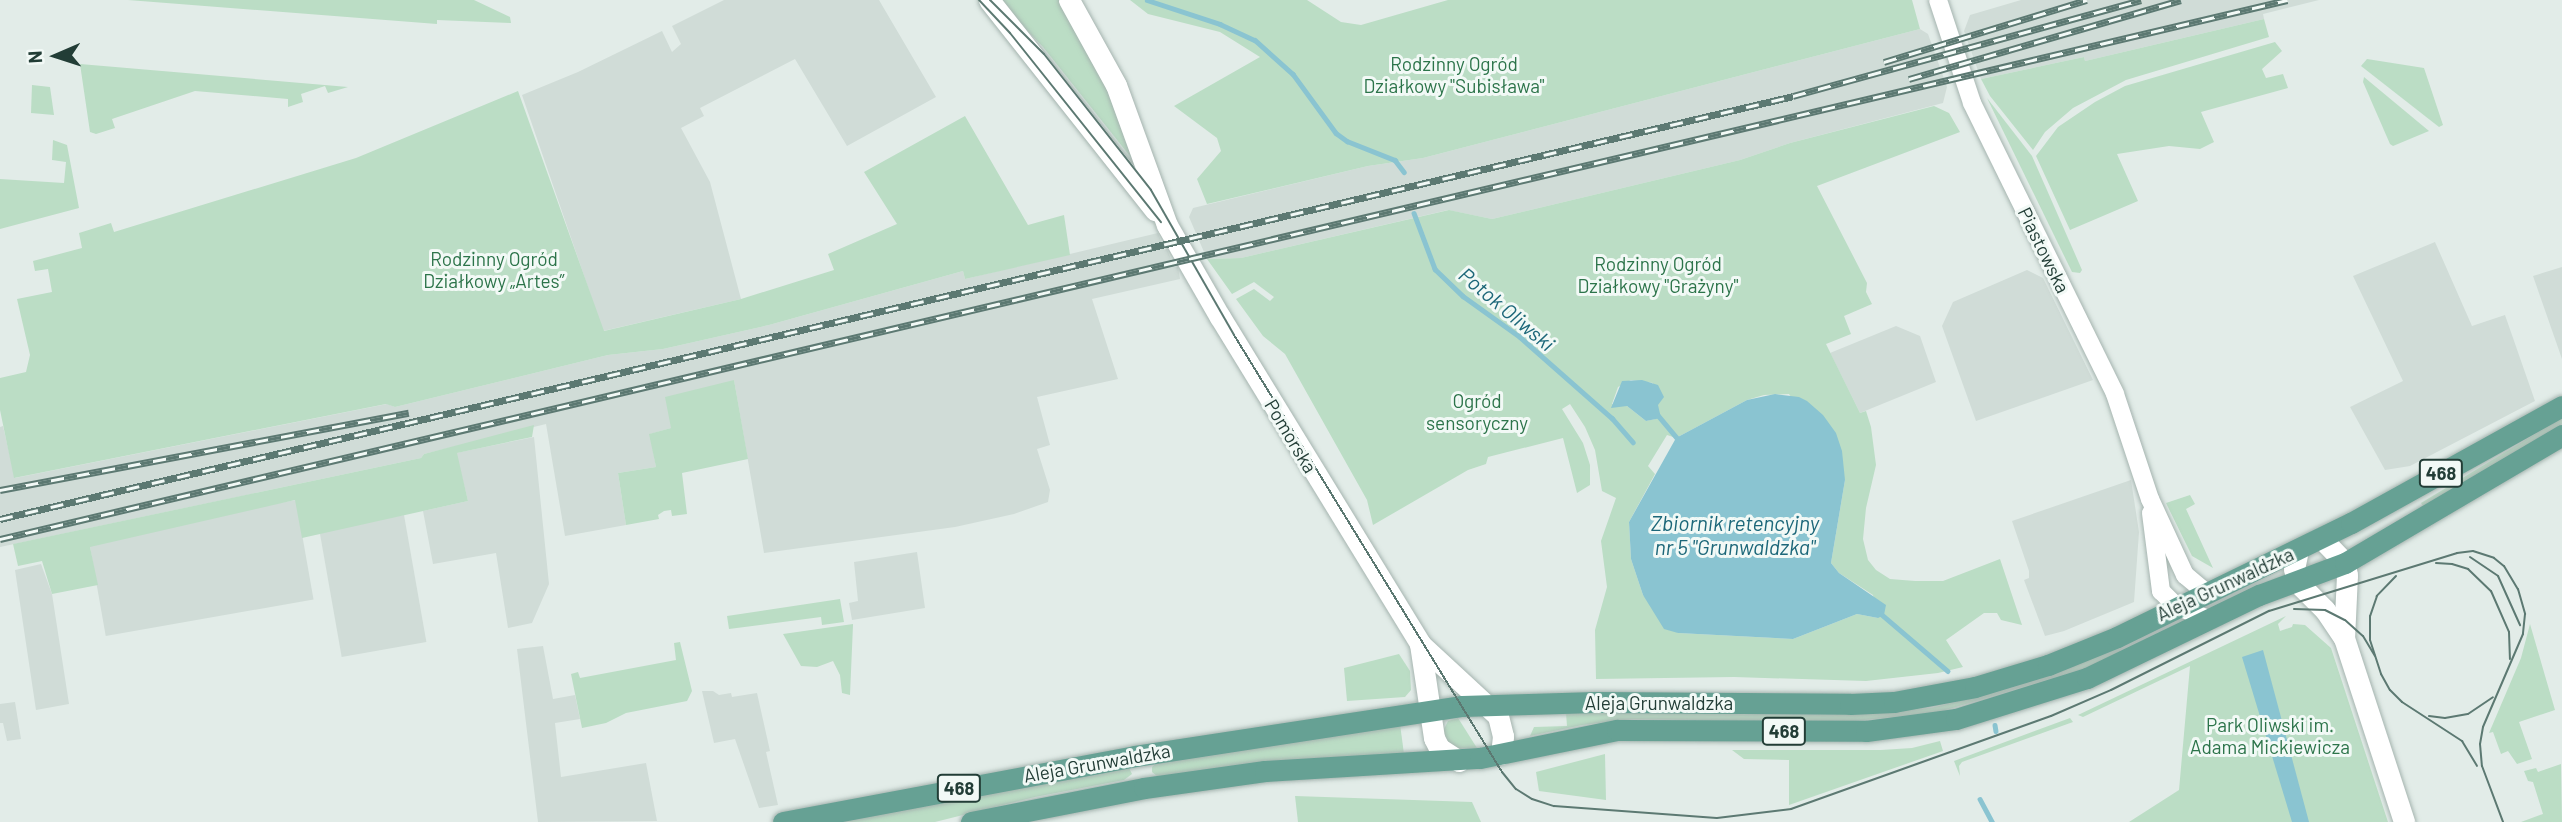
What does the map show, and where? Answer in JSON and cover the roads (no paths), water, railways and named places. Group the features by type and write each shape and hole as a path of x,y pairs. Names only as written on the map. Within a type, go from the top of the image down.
{"main road":[{"name":"Pomorska","path":"989,0 1167,225 1231,336 1420,644 1486,704 1502,725 1501,754"},
{"name":"Pomorska","path":"1069,0 1116,85 1167,225"},
{"name":"Aleja Grunwaldzka","path":"783,822 1135,756 1430,710 1486,704 1850,704 1932,696 2010,678 2069,657 2298,550 2562,406"},
{"name":"Aleja Grunwaldzka","path":"971,822 1112,793 1252,773 1459,761 1617,730 1866,731 1927,725 1974,715 2063,687 2266,592 2298,583 2345,563 2562,435"},
{"path":"2321,538 2345,563 2347,589 2344,638"},
{"path":"2298,550 2294,569 2298,583 2325,610 2344,638 2404,822"},
{"name":"Pomorska","path":"1420,644 1434,738 1439,748 1459,761"}],"street":[{"name":"Piastowska","path":"1938,0 1972,103 2115,394 2150,499 2185,575 2205,592"},
{"name":"Piastowska","path":"2150,499 2158,583 2167,599 2176,606"},
{"path":"2162,642 2185,575"},
{"path":"2176,606 2209,619"}],"water":[{"path":"1642,380 1658,385 1664,397 1658,405 1661,418 1646,421 1627,406 1611,408 1622,381"},
{"name":"Zbiornik retencyjny nr 5 \"Grunwaldzka\"","path":"1775,394 1799,397 1807,401 1823,415 1836,433 1842,451 1845,480 1831,563 1839,573 1886,605 1884,615 1878,618 1857,614 1793,639 1678,633 1664,629 1643,595 1631,559 1629,522 1676,438 1747,400"},
{"path":"2263,650 2309,822 2292,822 2242,657"}],"waterway":[{"name":"Potok Oliwski","path":"1147,0 1220,24 1255,40 1293,74 1336,133 1347,141 1395,160 1404,172"},
{"name":"Potok Oliwski","path":"1414,213 1435,269 1463,296 1520,337 1612,418 1633,442"},
{"name":"Potok Oliwski","path":"1657,414 1678,439"},
{"name":"Potok Oliwski","path":"1880,613 1948,671"},
{"name":"Potok Oliwski","path":"1995,725 1996,731"},
{"name":"Potok Oliwski","path":"1980,799 1992,822"}],"tram line":[{"path":"979,0 1010,33 1161,222"},
{"path":"990,0 1044,54 1151,190 1234,335 1502,772 1516,789 1532,799 1554,806 1717,818 1791,809 2051,716 2111,690 2269,611 2457,553 2473,551 2494,558 2504,566 2518,589 2525,614 2523,634 2483,727 2480,744 2482,766 2503,822"},
{"path":"2470,557 2498,576 2520,625"},
{"path":"2436,563 2468,569 2491,591 2509,632 2510,659"},
{"path":"2396,576 2377,596 2370,616 2370,640 2381,674 2390,690 2402,702 2462,741 2477,766"},
{"path":"2294,609 2325,610 2345,620 2363,636 2375,656"},
{"path":"2429,716 2445,718 2468,714 2493,697"}],"railway":[{"path":"1884,62 2087,0"},
{"path":"0,519 1793,96 2141,0"},
{"path":"1909,79 2181,0"},
{"path":"0,539 2287,0"},
{"path":"0,490 409,413"}],"park label":[{"name":"Rodzinny Ogród Działkowy \"Subisława\"","path":"1454,75"},
{"name":"Rodzinny Ogród Działkowy „Artes”","path":"494,270"},
{"name":"Rodzinny Ogród Działkowy \"Grażyny\"","path":"1658,275"},
{"name":"Ogród sensoryczny","path":"1477,412"},
{"name":"Park Oliwski im. Adama Mickiewicza","path":"2270,736"}]}
